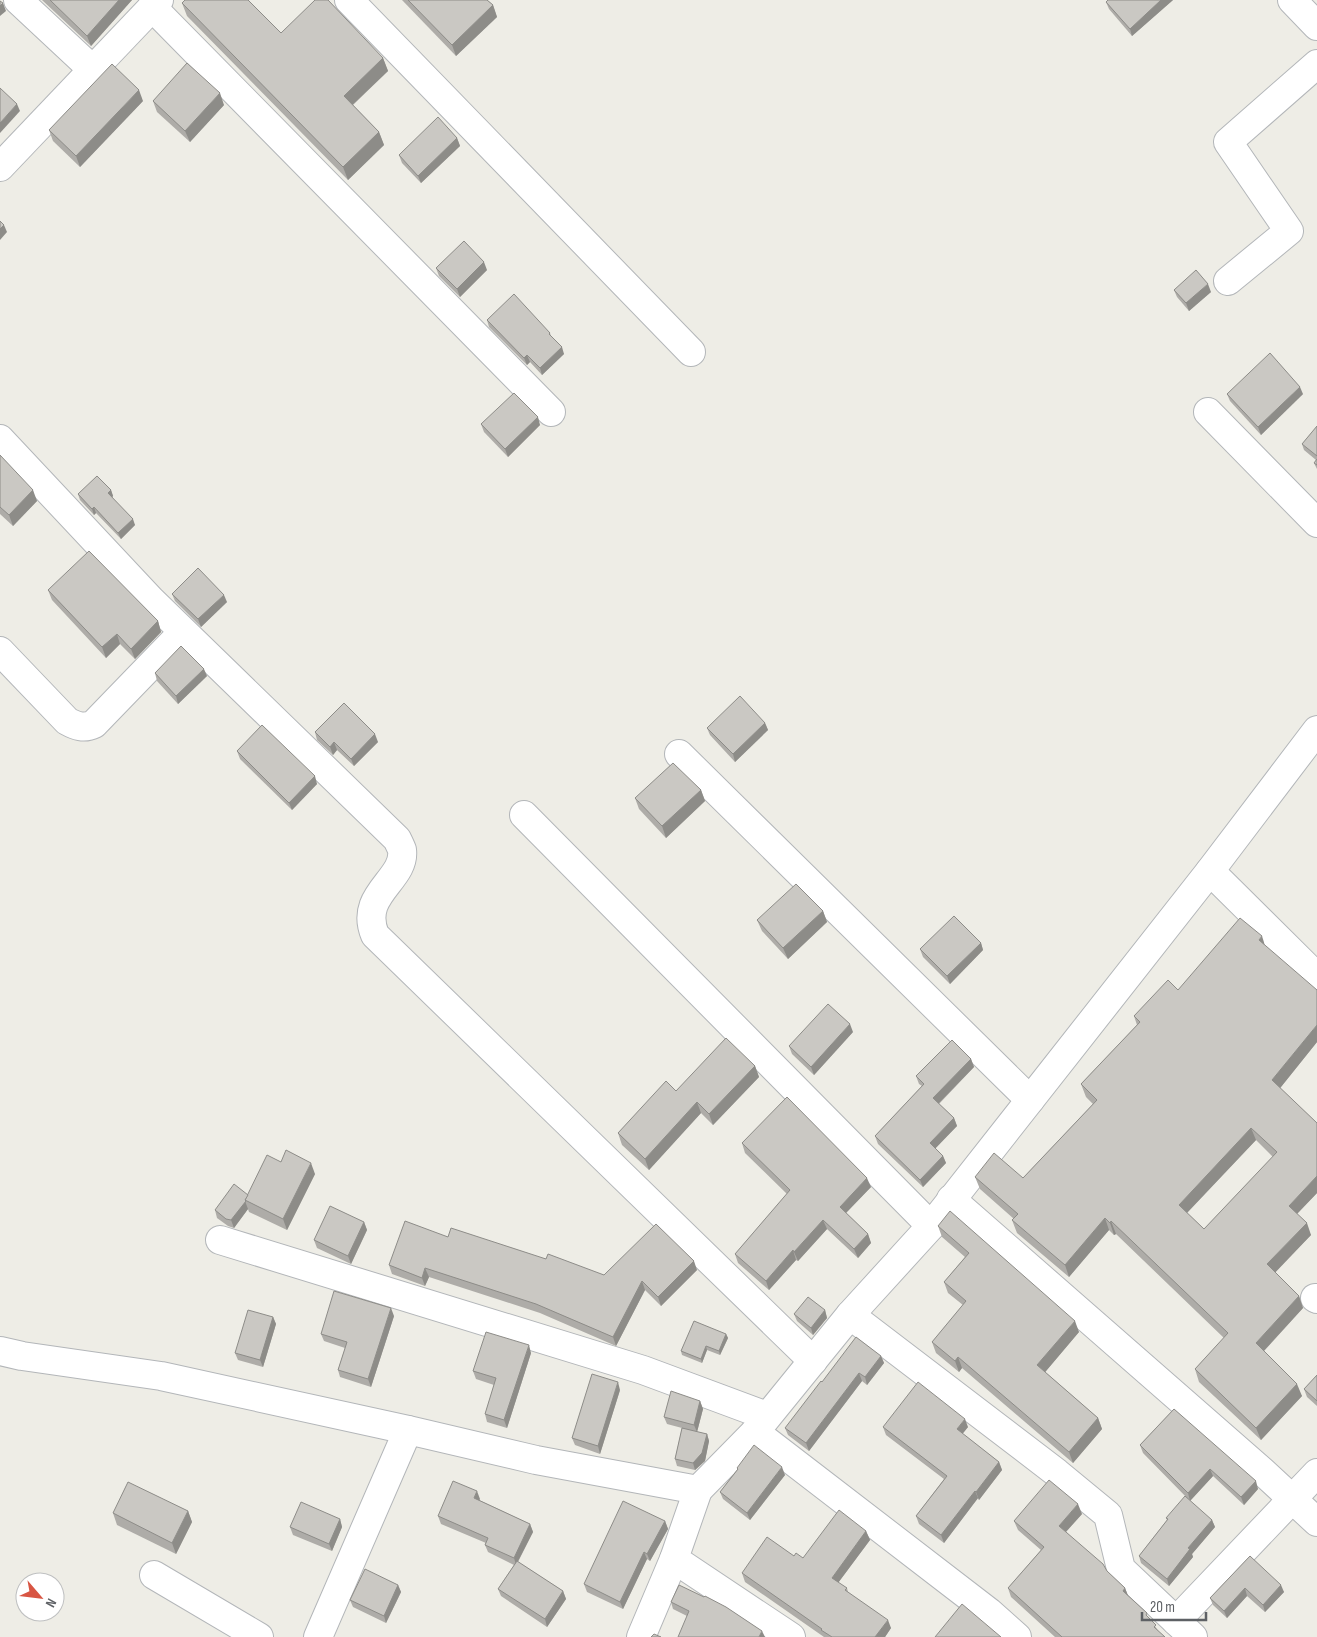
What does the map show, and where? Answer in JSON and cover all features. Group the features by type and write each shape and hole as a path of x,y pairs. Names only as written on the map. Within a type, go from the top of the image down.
{"street":[{"path":"18,0 93,70"},
{"path":"349,0 691,352"},
{"path":"1292,0 1317,26"},
{"path":"0,168 156,3 551,412"},
{"path":"1228,281 1289,231 1228,142 1317,64"},
{"path":"1208,412 1317,524"},
{"path":"0,439 184,632 397,840 402,851 400,864 371,911 371,923 375,935 813,1361"},
{"path":"0,651 67,721 74,725 88,727 94,724 184,632"},
{"path":"642,1637 674,1559 698,1490 761,1424 850,1316 931,1226 1210,871 1317,730"},
{"path":"680,754 1030,1100"},
{"path":"524,815 931,1226"},
{"path":"1210,871 1317,977"},
{"path":"951,1200 1292,1498 1317,1522"},
{"path":"220,1240 643,1370 761,1424 1017,1637"},
{"path":"850,1316 1057,1473 1108,1515 1121,1569 1185,1629 1292,1498 1317,1473"},
{"path":"0,1351 22,1356 161,1376 536,1460 698,1490"},
{"path":"318,1637 408,1430"},
{"path":"674,1559 791,1637"},
{"path":"154,1575 259,1637"}],"building":[{"path":"50,0 119,0 87,36"},
{"path":"185,0 248,0 281,33 315,0 328,0 383,58 344,96 379,132 343,167 182,3"},
{"path":"408,0 487,0 493,5 452,45"},
{"path":"1108,0 1161,0 1130,29 1106,2"},
{"path":"187,63 220,93 185,131 153,101"},
{"path":"112,64 139,90 76,156 49,130"},
{"path":"0,88 17,104 0,123"},
{"path":"438,117 457,138 418,176 399,155"},
{"path":"0,221 4,225 0,229"},
{"path":"464,241 484,262 457,289 436,268"},
{"path":"1196,270 1208,284 1186,303 1174,290"},
{"path":"514,294 562,347 540,368 527,355 524,358 487,320"},
{"path":"1270,353 1300,387 1258,427 1227,394"},
{"path":"514,393 538,417 505,449 481,424"},
{"path":"1317,426 1317,456 1302,444"},
{"path":"0,455 33,490 9,515 0,507"},
{"path":"97,476 111,490 108,493 133,519 118,533 94,507 92,509 78,494"},
{"path":"89,551 158,621 131,649 117,634 102,647 48,590"},
{"path":"198,568 224,595 198,619 172,594"},
{"path":"181,646 204,669 176,696 155,673"},
{"path":"740,696 765,723 733,754 707,728"},
{"path":"344,703 375,734 351,759 334,742 330,747 315,732"},
{"path":"262,725 315,776 289,803 237,751"},
{"path":"673,763 701,790 662,826 635,798"},
{"path":"796,884 823,911 783,948 757,920"},
{"path":"954,916 981,943 947,976 920,949"},
{"path":"1240,918 1262,936 1259,940 1317,990 1317,1025 1272,1080 1317,1123 1317,1176 1289,1206 1307,1223 1267,1264 1299,1296 1256,1343 1297,1384 1256,1428 1195,1369 1228,1333 1111,1221 1110,1223 1105,1218 1065,1265 1012,1220 1018,1214 975,1177 994,1153 1023,1178 1097,1100 1081,1084 1140,1022 1134,1016 1168,980 1178,990","holes":["1251,1128 1277,1152 1204,1229 1179,1205"]},
{"path":"828,1004 850,1024 811,1067 789,1046"},
{"path":"726,1038 755,1066 709,1114 697,1102 645,1159 618,1133 666,1081 676,1091"},
{"path":"952,1040 971,1059 933,1098 954,1118 930,1143 943,1156 920,1180 875,1136 924,1084 916,1076"},
{"path":"787,1097 867,1178 840,1207 868,1234 854,1249 823,1220 766,1281 735,1254 790,1190 742,1143"},
{"path":"286,1150 311,1163 283,1219 245,1200 267,1155 281,1162"},
{"path":"234,1184 248,1195 246,1201 231,1220 226,1219 215,1210"},
{"path":"330,1206 364,1222 348,1256 314,1240"},
{"path":"950,1211 1075,1321 1037,1365 1098,1418 1069,1452 958,1357 955,1361 932,1342 966,1301 944,1282 969,1253 938,1226"},
{"path":"405,1221 448,1237 451,1228 546,1259 548,1254 604,1275 656,1224 694,1261 658,1297 642,1281 613,1337 536,1304 425,1268 422,1278 389,1265"},
{"path":"334,1291 391,1308 368,1379 338,1370 347,1342 321,1334"},
{"path":"808,1297 825,1310 811,1328 794,1314"},
{"path":"248,1310 273,1317 260,1360 235,1353"},
{"path":"694,1321 726,1334 719,1351 706,1346 701,1359 681,1351"},
{"path":"486,1332 529,1345 504,1420 485,1414 496,1378 473,1371"},
{"path":"856,1337 881,1356 865,1377 859,1373 806,1443 785,1428"},
{"path":"592,1374 618,1382 598,1446 572,1438"},
{"path":"1317,1375 1317,1401 1304,1389"},
{"path":"918,1382 965,1419 957,1429 999,1462 941,1535 916,1516 947,1476 883,1427"},
{"path":"671,1391 700,1401 694,1425 664,1417"},
{"path":"1174,1409 1256,1481 1241,1497 1210,1469 1188,1493 1140,1445"},
{"path":"682,1428 707,1434 702,1453 693,1463 675,1459"},
{"path":"754,1445 782,1467 747,1513 720,1492"},
{"path":"1049,1480 1078,1504 1059,1526 1103,1564 1107,1571 1125,1588 1123,1591 1147,1613 1146,1615 1156,1625 1154,1627 1165,1637 1062,1637 1008,1588 1044,1547 1014,1521"},
{"path":"453,1481 477,1491 474,1498 530,1524 514,1558 485,1545 488,1538 438,1516"},
{"path":"128,1482 188,1511 172,1543 113,1513"},
{"path":"1185,1496 1212,1520 1188,1548 1190,1549 1167,1579 1139,1556 1168,1519 1166,1518"},
{"path":"623,1501 665,1521 647,1554 644,1552 620,1602 584,1584"},
{"path":"301,1502 340,1519 329,1544 290,1527"},
{"path":"839,1510 866,1531 832,1578 847,1588 845,1590 888,1620 875,1637 832,1637 742,1573 767,1537 794,1556 796,1553 803,1558"},
{"path":"1250,1556 1281,1585 1263,1605 1245,1588 1224,1611 1210,1598"},
{"path":"517,1561 563,1591 545,1619 498,1589"},
{"path":"365,1569 398,1585 384,1616 350,1600"},
{"path":"679,1585 726,1607 762,1631 759,1637 678,1637 689,1611 671,1602"},
{"path":"962,1604 1001,1637 935,1637"}]}
